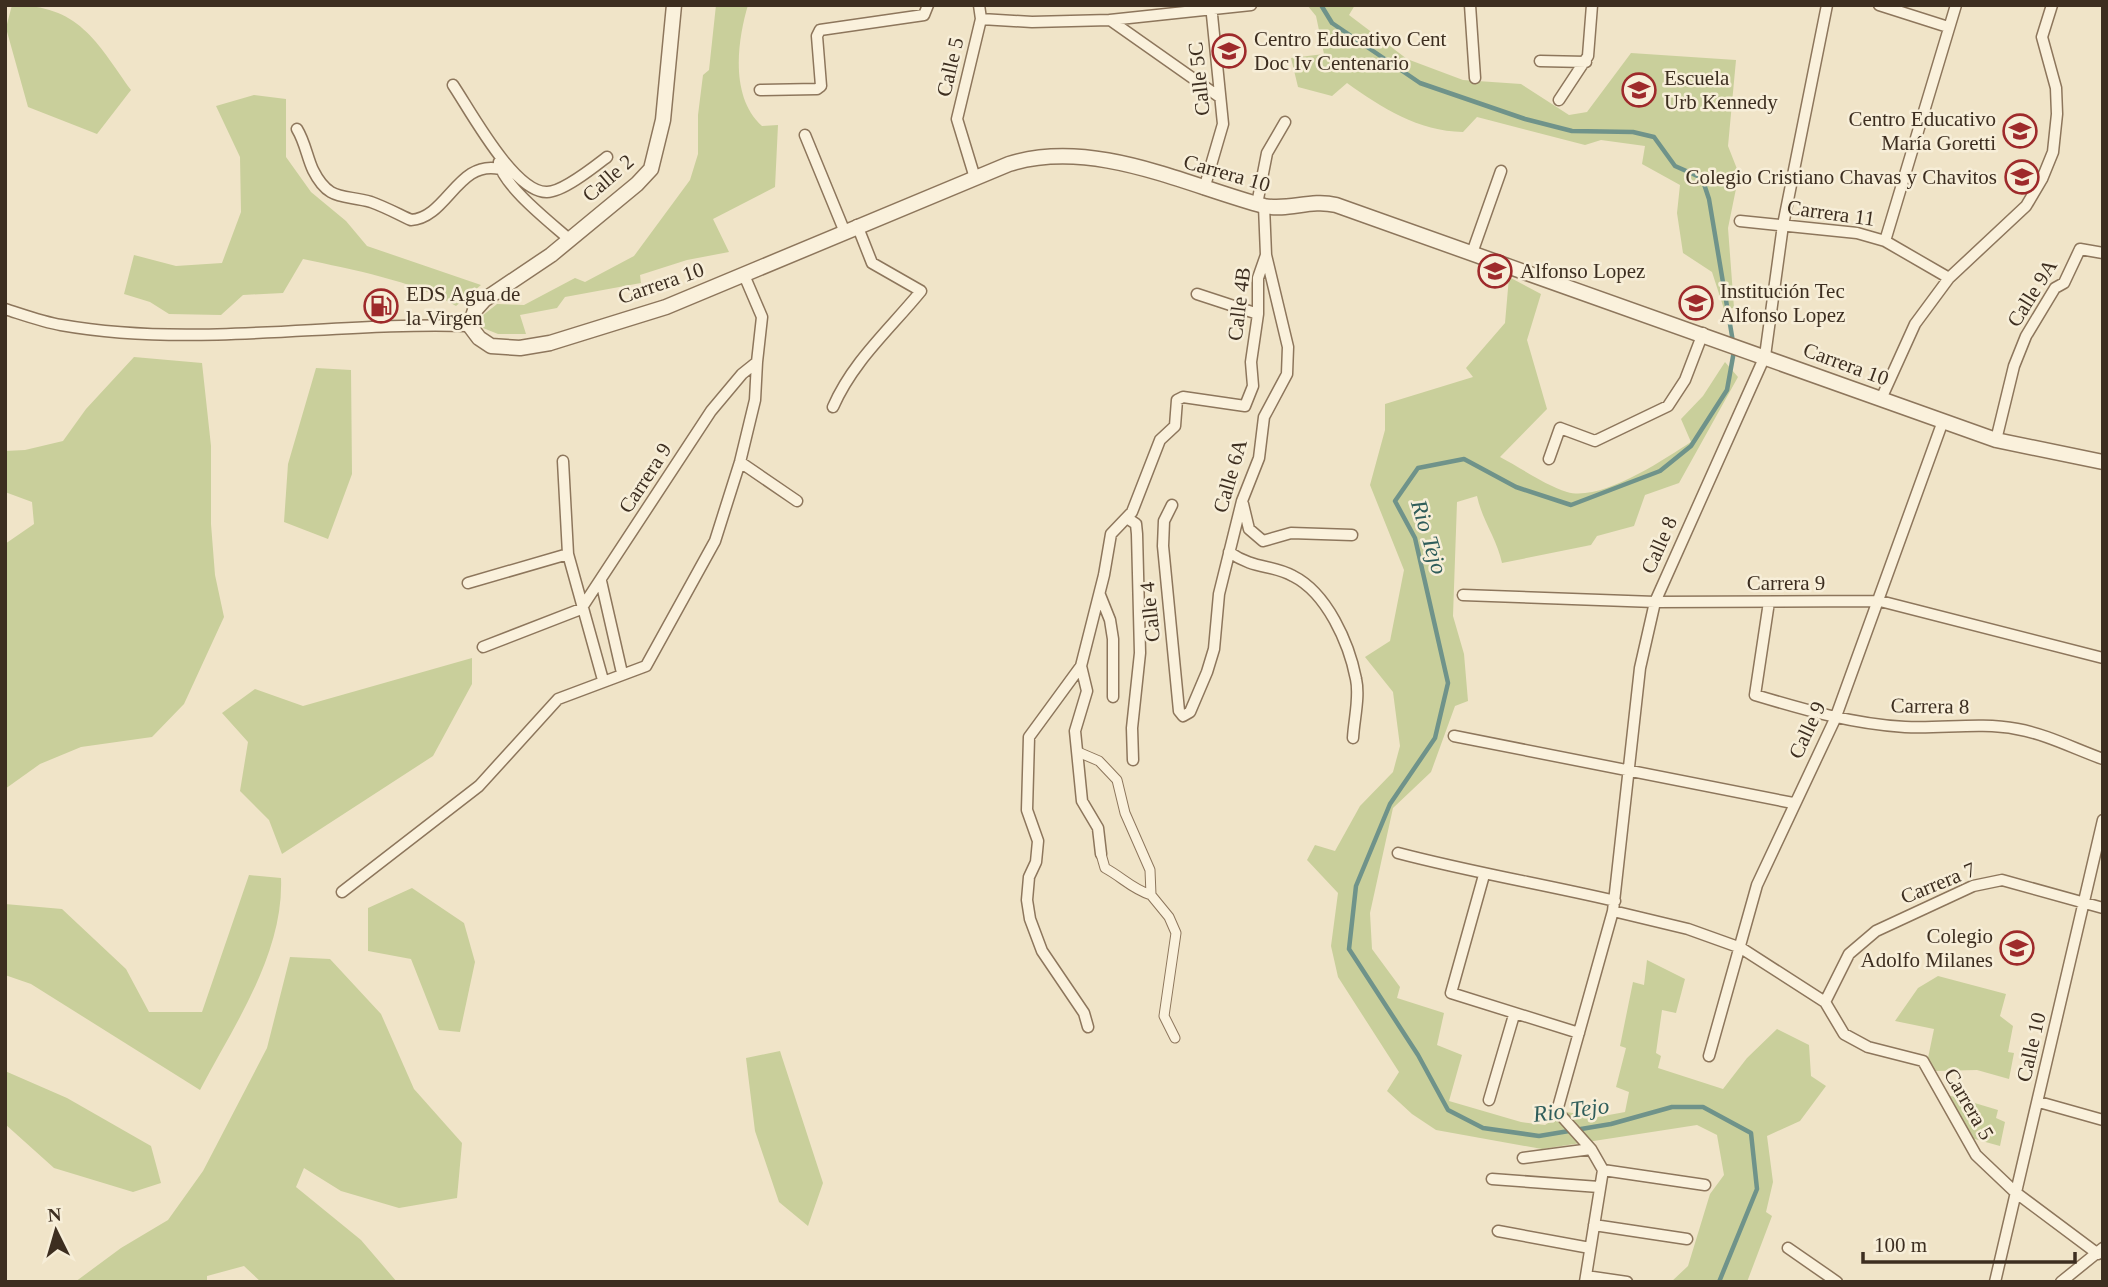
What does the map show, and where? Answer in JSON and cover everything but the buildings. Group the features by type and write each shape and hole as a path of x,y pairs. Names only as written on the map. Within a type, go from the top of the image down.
{"street":[{"name":"Calle 2","path":"470,326 475,310 484,300 569,239 637,184 651,169 663,120 674,5"},
{"path":"761,90 817,89 821,86 820,30 924,15 928,5"},
{"name":"Calle 5","path":"975,178 957,119 982,19 979,5"},
{"path":"982,19 1032,22 1110,20 1211,7 1251,5"},
{"path":"1470,5 1475,78"},
{"path":"1559,100 1586,62 1590,46 1592,5"},
{"name":"Calle 8","path":"1588,1146 1560,1114 1614,906 1640,668 1655,602 1765,356 1783,225 1827,5"},
{"path":"1879,5 1948,27"},
{"path":"1885,241 1956,5"},
{"path":"1881,399 1915,324 1949,278 2026,205 2042,179 2053,152 2056,88 2042,37 2052,5"},
{"name":"Calle 5C","path":"1204,189 1223,124 1218,96 1211,7"},
{"path":"1110,20 1218,96"},
{"path":"1540,61 1586,62"},
{"path":"453,85 497,151 526,183 545,193 554,191 607,157"},
{"name":"Calle 4B","path":"1127,518 1141,493 1160,439 1175,426 1179,397 1245,406 1253,386 1251,362 1258,314 1258,278 1266,255 1261,205 1267,153 1285,122"},
{"path":"297,129 307,147 312,168 326,189 340,199 369,201 411,220 427,215 464,178 481,168 500,169"},
{"path":"805,135 872,263 921,291 901,318 887,329 854,367 833,407"},
{"path":"497,151 500,169 521,194 569,239"},
{"name":"Carrera 10","path":"470,326 479,338 491,346 520,348 550,343 666,307 851,227 1027,158 1060,154 1094,156 1274,208 1318,201 1336,205 1705,334 1996,440 2103,462"},
{"path":"1472,253 1501,171"},
{"name":"Carrera 11","path":"1740,221 1857,233 1885,241 1949,278"},
{"name":"Calle 9A","path":"1996,440 2014,366 2026,336 2055,288 2064,283 2080,249 2103,253"},
{"name":"Calle 6A","path":"1183,716 1190,712 1214,649 1219,594 1242,501 1259,458 1264,417 1287,374 1288,347 1266,255"},
{"path":"341,892 480,786 558,699 646,666 715,541 740,462 755,400 762,317 744,275"},
{"path":"1197,294 1258,314"},
{"path":"5,309 59,325 128,334 201,335 416,324 470,326"},
{"path":"1549,459 1560,428 1595,441 1668,406 1685,380 1705,334"},
{"name":"Carrera 9","path":"581,610 711,411 742,374 757,362"},
{"name":"Calle 9","path":"1709,1056 1757,885 1793,803 1835,719 1880,601 1942,421"},
{"path":"563,461 568,554 581,610 603,680"},
{"path":"740,462 797,501"},
{"path":"1242,501 1249,529 1263,541 1275,535 1291,533 1352,535"},
{"name":"Calle 4","path":"1172,505 1164,521 1163,546 1179,711 1183,716"},
{"path":"1088,1027 1083,1013 1042,951 1030,919 1027,900 1029,877 1036,862 1038,841 1027,810 1029,737 1081,666 1093,624 1111,534 1127,518 1136,524 1137,534 1140,653 1132,728 1133,760"},
{"path":"1229,552 1244,564 1289,573 1303,581 1323,602 1345,643 1357,681 1353,738"},
{"path":"468,583 568,554"},
{"path":"601,581 622,673"},
{"path":"1100,593 1113,639 1113,697"},
{"name":"Carrera 9","path":"1463,595 1655,602 1880,601 2103,658"},
{"name":"Carrera 8","path":"1769,602 1755,695 1835,719 1908,727 1962,725 2018,729 2103,758"},
{"path":"483,647 581,610"},
{"path":"1081,666 1087,691 1075,731 1082,801 1098,828 1105,868 1122,876 1132,888 1150,895 1169,917 1176,933 1164,1016 1175,1038"},
{"path":"1454,736 1793,803"},
{"path":"1078,752 1098,761 1117,780 1125,813 1150,870 1150,895"},
{"name":"Calle 10","path":"1995,1282 2103,820"},
{"name":"Carrera 5","path":"1398,853 1484,875 1535,883 1688,929 1741,948 1825,1002 1844,1034 1868,1047 1923,1061 1976,1155 2015,1192 2101,1251"},
{"path":"1484,875 1451,993 1514,1015 1579,1033"},
{"name":"Carrera 7","path":"1825,1002 1849,954 1876,932 1973,886 2002,880 2103,908"},
{"path":"1489,1100 1514,1015"},
{"path":"2039,1102 2103,1120"},
{"path":"1522,1158 1588,1146 1603,1170 1586,1279 1627,1282"},
{"path":"1603,1170 1704,1185"},
{"path":"1492,1179 1599,1187"},
{"path":"1594,1225 1687,1239"},
{"path":"1498,1231 1590,1248"},
{"path":"1788,1248 1837,1282"},
{"path":"2062,1282 2101,1251"}],"green space":[{"path":"12,5 54,11 84,29 131,90 97,134 28,107 6,28"},
{"path":"716,5 748,5 739,52 741,85 752,114 762,126 778,125 775,187 713,219 729,252 687,260 640,275 641,283 565,297 557,308 520,315 526,334 498,334 483,328 482,316 497,304 524,305 575,278 585,282 634,256 690,180 698,154 698,115 703,75 709,70"},
{"path":"1307,5 1355,5 1349,15 1407,59 1463,80 1521,84 1569,115 1587,112 1631,53 1736,60 1728,146 1739,174 1728,228 1734,308 1724,309 1712,272 1683,253 1677,213 1680,185 1642,164 1645,146 1601,140 1585,145 1477,117 1463,132 1447,131 1401,116 1347,83 1332,96 1298,87 1291,58 1324,54 1316,16"},
{"path":"254,95 286,99 286,157 311,192 346,221 367,246 481,285 456,306 421,289 303,259 283,293 243,295 221,315 169,314 150,302 124,294 134,255 176,266 222,263 241,212 240,157 216,106"},
{"path":"1509,277 1541,294 1527,340 1547,409 1500,457 1559,489 1581,493 1597,491 1665,459 1691,442 1681,419 1703,396 1725,362 1738,377 1679,483 1645,495 1634,526 1597,536 1591,545 1502,563 1477,496 1457,502 1453,616 1464,654 1468,701 1455,706 1431,772 1393,808 1370,913 1372,949 1400,987 1397,998 1444,1013 1437,1045 1462,1055 1449,1101 1521,1122 1545,1125 1566,1112 1598,1117 1625,1112 1629,1092 1616,1087 1626,1048 1620,1046 1633,982 1644,985 1647,960 1685,979 1676,1013 1662,1010 1656,1053 1661,1056 1658,1068 1723,1089 1747,1058 1777,1029 1809,1045 1811,1076 1826,1086 1800,1121 1767,1136 1773,1182 1766,1212 1772,1216 1747,1282 1671,1282 1688,1266 1710,1194 1724,1175 1717,1135 1697,1125 1542,1149 1436,1130 1412,1114 1387,1091 1399,1072 1338,977 1331,946 1338,893 1307,860 1315,845 1335,851 1360,806 1393,772 1400,746 1393,692 1365,657 1390,641 1404,570 1370,485 1385,430 1385,404 1473,377 1466,368 1505,323"},
{"path":"134,357 202,363 211,446 211,524 215,575 224,617 184,704 152,737 81,747 40,764 5,789 5,544 34,524 32,502 5,492 5,451 25,450 63,441 86,409"},
{"path":"316,368 351,370 352,474 328,539 284,522 288,464"},
{"path":"472,658 472,684 433,756 282,854 269,820 240,791 248,742 222,713 255,689 303,706"},
{"path":"249,875 281,878 280,906 274,934 254,988 200,1090 31,984 5,975 5,904 62,909 126,969 149,1012 202,1012"},
{"path":"412,888 464,923 475,962 460,1032 439,1030 411,959 368,951 368,908"},
{"path":"290,957 330,959 381,1014 414,1089 462,1143 457,1198 399,1208 341,1191 304,1168 296,1187 361,1240 397,1282 261,1282 244,1266 207,1276 207,1282 75,1282 121,1248 168,1220 203,1171 267,1048"},
{"path":"1938,976 2006,994 2000,1016 2013,1026 2008,1052 2014,1053 2009,1079 1977,1070 1935,1071 1928,1058 1934,1029 1895,1021 1918,988"},
{"path":"780,1051 823,1183 808,1226 779,1202 755,1131 746,1058"},
{"path":"5,1071 67,1098 151,1146 161,1183 133,1192 54,1168 5,1124"},
{"path":"1948,1095 1998,1110 1996,1118 2005,1122 2000,1146 1971,1138"}],"waterway":[{"name":"Rio Tejo","path":"1321,5 1332,23 1420,83 1525,119 1572,131 1633,132 1654,137 1675,166 1702,178 1709,199 1733,342"},
{"name":"Rio Tejo","path":"1719,1282 1757,1189 1751,1133 1703,1107 1672,1107 1611,1124 1539,1136 1483,1128 1448,1110 1418,1055 1349,949 1356,886 1390,804 1435,738 1448,683 1415,538 1395,501 1418,468 1464,459 1516,487 1571,505 1660,471 1691,446 1727,390 1734,351"}],"place":[{"name":"Centro Educativo Cent Doc Iv Centenario","path":"1229,51"},
{"name":"Escuela Urb Kennedy","path":"1639,90"},
{"name":"Centro Educativo María Goretti","path":"2020,131"},
{"name":"Colegio Cristiano Chavas y Chavitos","path":"2022,177"},
{"name":"Alfonso Lopez","path":"1495,271"},
{"name":"Institución Tec Alfonso Lopez","path":"1696,303"},
{"name":"EDS Agua de la Virgen","path":"381,306"},
{"name":"Colegio Adolfo Milanes","path":"2017,948"}]}
